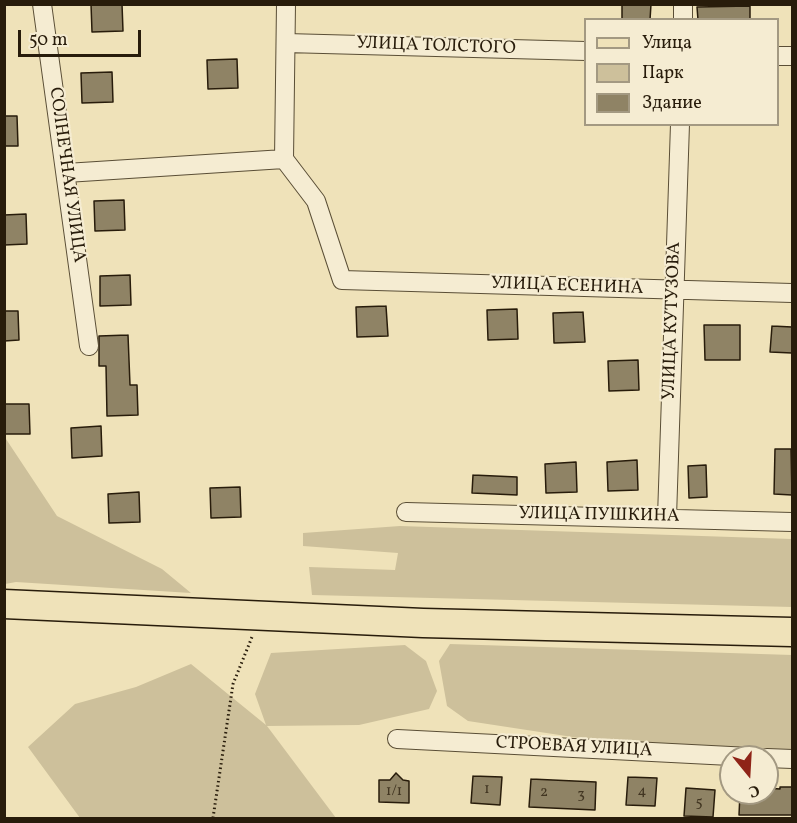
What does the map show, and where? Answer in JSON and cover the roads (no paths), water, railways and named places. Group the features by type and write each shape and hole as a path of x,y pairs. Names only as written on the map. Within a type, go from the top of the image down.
{"main road":[{"path":"4,604 423,623 792,632"}],"street":[{"name":"СОЛНЕЧНАЯ УЛИЦА","path":"42,4 89,346"},
{"path":"66,173 284,159 286,4"},
{"name":"УЛИЦА ТОЛСТОГО","path":"286,42 584,51"},
{"name":"УЛИЦА КУТУЗОВА","path":"667,517 680,126"},
{"name":"УЛИЦА ЕСЕНИНА","path":"284,159 316,201 342,280 792,293"},
{"name":"УЛИЦА ПУШКИНА","path":"406,512 792,522"},
{"name":"СТРОЕВАЯ УЛИЦА","path":"398,739 719,755"}]}
